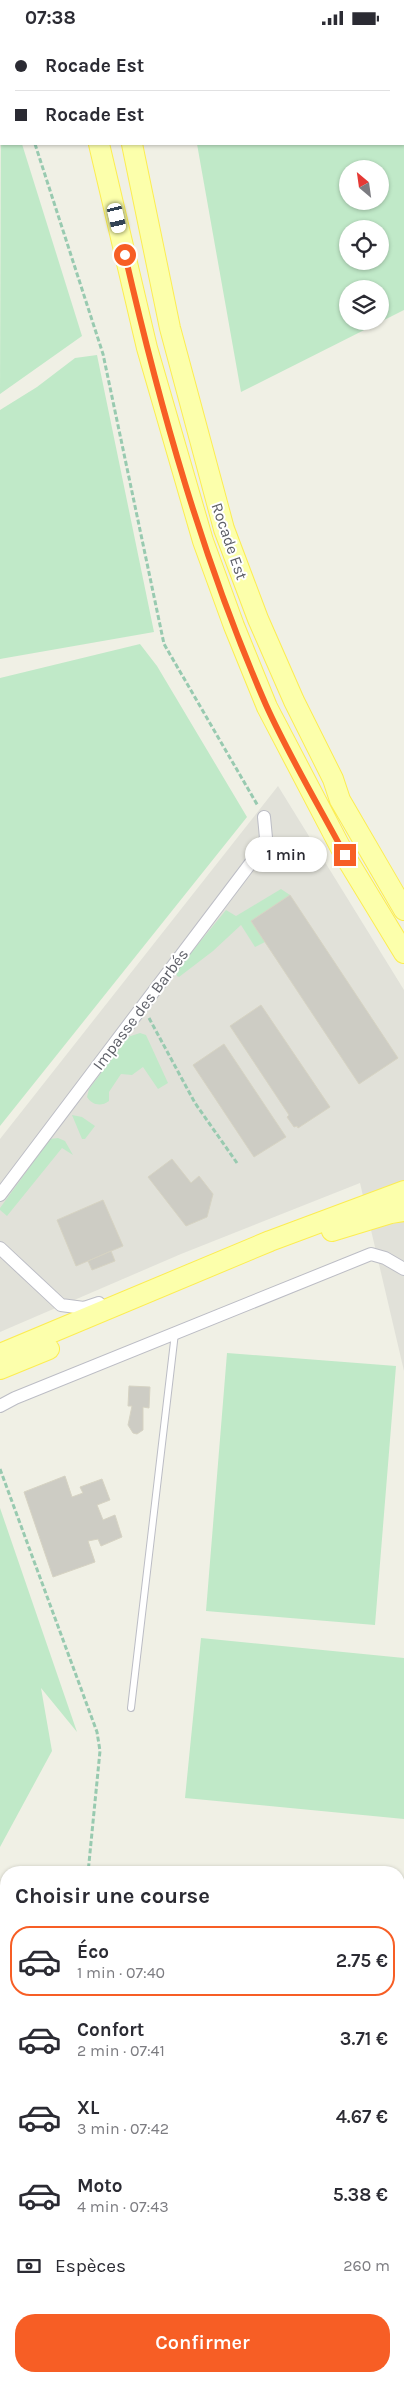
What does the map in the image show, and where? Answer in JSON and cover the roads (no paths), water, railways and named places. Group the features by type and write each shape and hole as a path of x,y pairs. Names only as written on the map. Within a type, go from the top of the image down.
{"main road":[{"name":"Rocade Est","path":"100,145 146,348 202,541 267,707 345,855 404,953"},
{"name":"Rocade Est","path":"132,145 170,328 224,529 258,619 290,692 333,779 340,800 404,910"},
{"path":"333,779 347,796 404,895"},
{"path":"0,1354 314,1224 404,1191"},
{"path":"0,1369 345,1226 404,1211"}],"street":[{"name":"Impasse des Barbés","path":"0,1195 256,856 266,838 264,817"},
{"path":"0,1248 61,1305 84,1309 146,1285 234,1257"},
{"path":"0,1407 15,1398 370,1254 385,1258 404,1269"}],"lane":[{"path":"131,1708 175,1333"}]}
